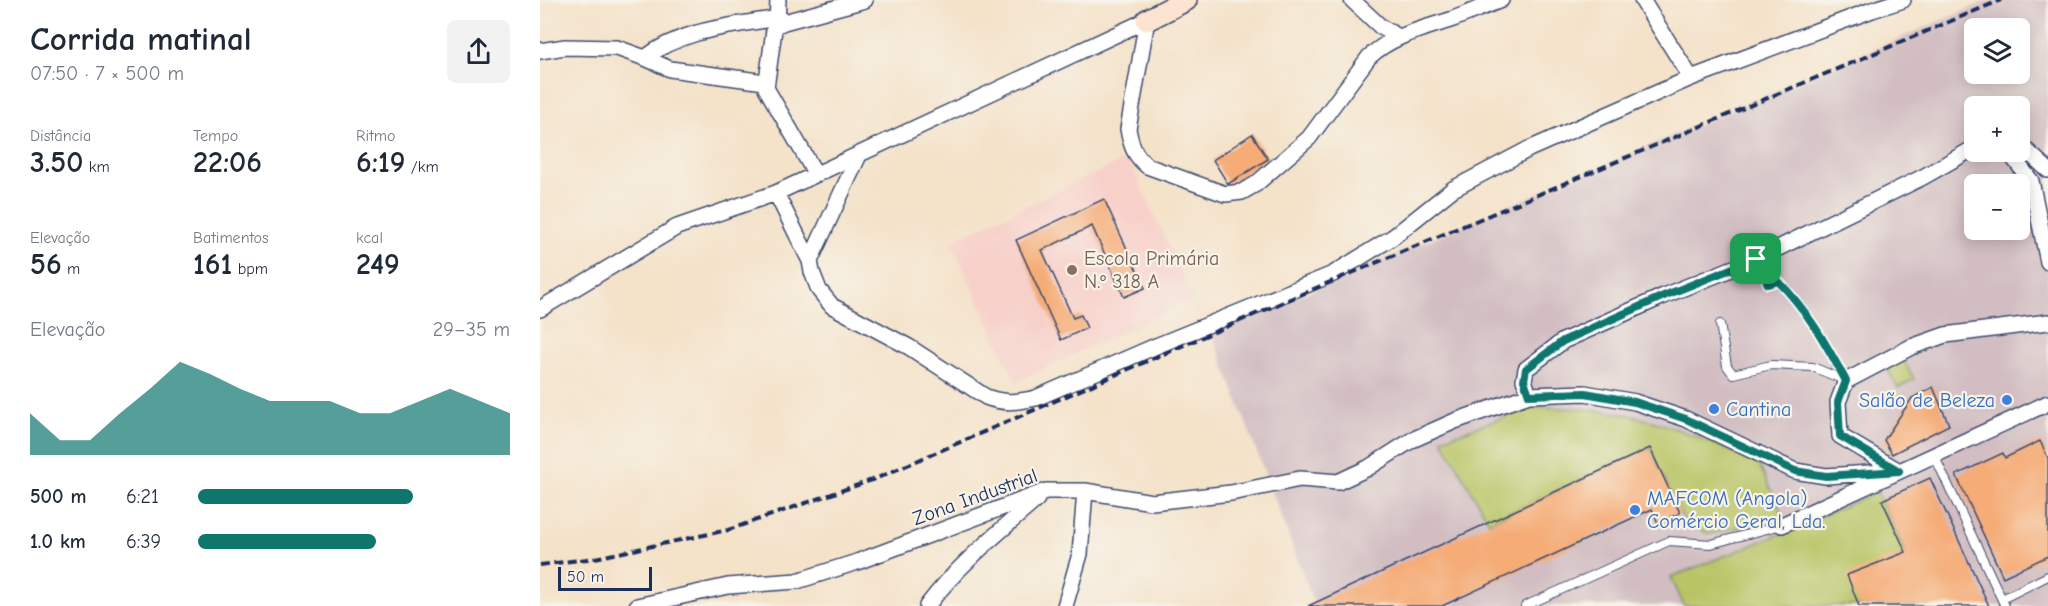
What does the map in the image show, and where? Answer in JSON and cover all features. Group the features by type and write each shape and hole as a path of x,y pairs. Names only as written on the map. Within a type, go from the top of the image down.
{"street":[{"path":"778,0 777,22 765,82 768,94 815,173"},
{"path":"645,58 671,42 720,27 777,22 865,0"},
{"path":"540,309 677,227 776,193 1186,0"},
{"path":"1352,0 1381,27 1399,37"},
{"path":"1147,20 1128,129 1131,146 1137,158 1147,166 1225,194 1242,192 1256,184 1309,138 1376,50 1399,37 1454,19 1501,0"},
{"path":"1642,0 1691,78"},
{"path":"776,193 810,261 819,290 832,306 909,347 986,397 999,402 1017,403 1036,398 1156,346 1334,274 1393,237 1453,189 1529,149 1691,78 1903,0"},
{"path":"540,51 565,47 617,48 670,69 765,82"},
{"path":"810,261 859,154"},
{"path":"1529,395 1524,380 1526,369 1563,341 1666,295 1756,259 1923,177 1964,154"},
{"path":"2030,154 2048,170"},
{"path":"2017,162 2031,181 2048,262"},
{"path":"1899,471 1840,436 1838,402 1846,381 1911,347 1945,335 2048,322"},
{"name":"Zona Industrial","path":"637,606 657,604 729,586 797,581 857,562 1046,491 1085,491 1152,502 1231,493 1300,479 1338,482 1368,468 1412,440 1455,421 1529,395 1585,393 1635,402 1686,419 1795,471 1826,476 1899,471"},
{"path":"1782,525 2048,403"},
{"path":"927,606 942,585 978,550 1046,491"},
{"path":"1065,606 1080,554 1085,491"}],"lane":[{"path":"1756,259 1768,284 1778,281 1797,300 1819,331 1846,381"},
{"path":"1720,324 1727,366 1733,374 1772,365 1813,367 1846,381"},
{"path":"1934,455 2003,602 2048,576"},
{"path":"1525,606 1669,541 1711,544 1782,525"}],"shaded area":[{"path":"1989,0 2048,0 2048,606 1315,606 1212,333"},
{"name":"Escola Primária N.º 318 A","path":"1128,158 1193,299 1016,382 951,241"}],"green space":[{"path":"1903,359 1914,379 1898,388 1887,368"},
{"path":"1533,407 1586,409 1623,414 1663,424 1720,446 1758,463 1784,517 1711,534 1697,529 1680,513 1650,448 1489,522 1442,439"},
{"path":"1877,492 1930,606 1684,606 1671,577 1788,531"}],"building":[{"path":"1252,134 1268,159 1228,184 1213,160"},
{"path":"1104,199 1145,288 1124,297 1092,226 1042,250 1073,318 1081,315 1087,328 1061,340 1016,240"},
{"path":"1933,387 1949,425 1892,454 1884,440 1912,398"},
{"path":"2040,441 2048,458 2048,556 2003,577 1956,475 2003,453 2005,458"},
{"path":"1650,448 1680,513 1658,523 1652,509 1442,606 1308,606"},
{"path":"1930,478 1989,606 1859,606 1847,575 1906,552 1882,500"}],"railway":[{"path":"540,565 595,558 728,530 875,479 1311,290 2001,0"}],"place":[{"name":"Escola Primária N.º 318 A","path":"1072,270"},
{"name":"Salão de Beleza","path":"2007,400"},
{"name":"Cantina","path":"1714,409"},
{"name":"MAFCOM (Angola) Comércio Geral, Lda.","path":"1635,510"}],"route":[{"path":"1756,259 1768,284 1778,281 1797,300 1819,331 1846,381 1838,402 1840,436 1899,471 1826,476 1795,471 1686,419 1635,402 1585,393 1529,395 1524,380 1526,369 1563,341 1666,295 1756,259"}]}
